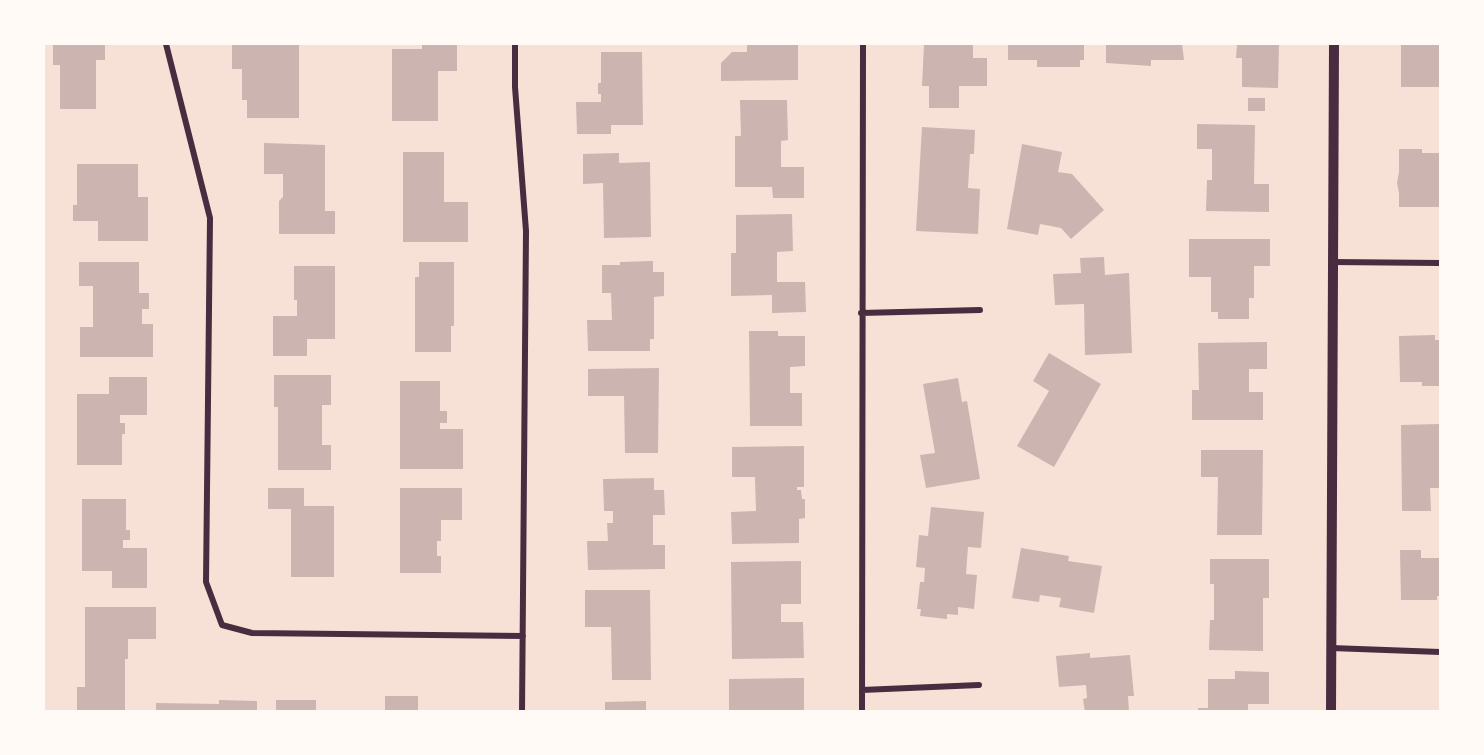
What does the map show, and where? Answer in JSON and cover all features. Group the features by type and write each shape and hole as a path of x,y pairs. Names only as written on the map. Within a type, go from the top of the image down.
{"street":[{"path":"166,44 210,218 206,582 222,625 252,633 523,636"},
{"path":"515,44 515,87 526,231 522,711"},
{"path":"862,711 863,44"},
{"path":"1331,711 1334,44"},
{"path":"1332,262 1440,263"},
{"path":"861,313 980,310"},
{"path":"1330,648 1440,652"},
{"path":"862,690 978,685"}],"building":[{"path":"53,44 105,44 105,60 96,60 96,109 60,109 60,65 53,65"},
{"path":"232,44 299,44 299,118 247,118 247,100 242,100 242,69 232,69"},
{"path":"422,44 457,44 457,71 438,71 438,121 392,121 392,49 422,49"},
{"path":"747,44 798,44 798,80 721,81 721,63 732,52 747,52"},
{"path":"924,44 973,44 973,58 987,58 987,86 959,86 959,108 929,108 929,86 922,86"},
{"path":"1008,44 1084,44 1084,60 1080,60 1080,67 1037,67 1037,60 1008,60"},
{"path":"1106,44 1182,44 1184,60 1151,60 1151,66 1106,63"},
{"path":"1237,44 1279,44 1278,88 1242,87 1242,58 1236,58"},
{"path":"1401,44 1440,44 1440,87 1401,87"},
{"path":"601,52 642,52 643,125 611,125 611,134 577,134 576,102 601,102 598,83 601,83"},
{"path":"1248,98 1265,98 1265,111 1248,111"},
{"path":"740,100 787,100 788,140 781,141 781,167 804,167 804,198 773,198 772,187 735,187 735,136 741,136"},
{"path":"1197,124 1255,125 1254,184 1269,184 1269,212 1206,211 1207,180 1212,180 1212,149 1197,149"},
{"path":"922,127 975,130 974,154 970,154 968,188 980,189 978,234 916,231"},
{"path":"264,143 325,145 325,211 335,211 335,234 279,234 279,201 283,197 283,174 264,174"},
{"path":"1022,144 1062,152 1058,172 1072,174 1104,210 1071,239 1061,228 1040,224 1038,235 1007,229"},
{"path":"1399,149 1422,149 1422,153 1440,153 1440,207 1399,207 1397,183"},
{"path":"403,152 444,152 444,202 468,202 468,242 403,242"},
{"path":"619,153 619,163 650,162 651,237 604,238 603,183 583,184 583,154"},
{"path":"77,164 138,164 138,197 148,197 148,241 98,241 98,221 73,221 73,205 77,205"},
{"path":"792,214 793,251 777,252 777,282 805,282 806,312 772,313 772,295 731,296 731,253 736,253 736,215"},
{"path":"1189,239 1270,239 1270,266 1254,266 1254,298 1249,298 1249,319 1218,319 1218,312 1211,312 1211,277 1189,277"},
{"path":"1104,257 1105,275 1129,273 1132,353 1085,355 1084,304 1055,305 1053,274 1081,273 1080,258"},
{"path":"653,261 653,272 664,272 664,296 654,297 654,339 650,339 650,351 588,351 587,320 612,320 611,293 602,293 602,265"},
{"path":"79,262 139,262 139,293 149,293 149,309 142,309 142,324 153,324 153,357 80,357 80,327 93,327 93,286 79,286"},
{"path":"419,262 454,262 454,326 451,326 451,352 415,352 415,277 419,277"},
{"path":"294,266 335,266 335,339 307,339 307,356 273,356 273,316 297,316 297,300 294,300"},
{"path":"749,331 778,331 778,336 805,336 805,366 790,367 790,393 802,393 802,426 750,426"},
{"path":"1435,335 1435,340 1440,340 1440,386 1422,386 1422,382 1400,382 1399,336"},
{"path":"1267,342 1267,369 1249,369 1249,392 1263,392 1263,420 1192,420 1192,390 1199,390 1198,343"},
{"path":"1049,353 1101,384 1054,467 1017,446 1049,391 1033,381"},
{"path":"659,368 658,453 625,453 624,396 588,396 588,369"},
{"path":"274,375 331,375 331,405 322,405 322,445 331,445 331,470 278,470 278,407 274,407"},
{"path":"109,377 147,377 147,415 120,415 120,423 125,423 125,434 122,434 122,465 77,465 77,394 109,394"},
{"path":"958,378 962,402 967,401 980,479 926,488 920,455 935,453 923,384"},
{"path":"400,381 440,381 440,411 447,411 447,423 440,423 440,429 463,429 463,469 400,469"},
{"path":"1440,424 1440,488 1430,488 1431,511 1402,511 1401,425"},
{"path":"804,446 804,487 797,487 797,490 801,490 802,499 805,499 805,518 799,519 799,543 732,544 731,512 756,511 755,477 732,477 732,447"},
{"path":"1201,450 1263,450 1262,535 1217,535 1218,477 1201,477"},
{"path":"654,478 654,490 664,490 665,515 653,515 653,545 665,545 665,569 588,570 587,541 608,541 607,523 613,523 613,511 604,511 603,479"},
{"path":"268,488 304,488 304,506 334,506 334,577 291,577 291,509 268,509"},
{"path":"400,488 462,488 462,520 441,520 441,541 437,541 437,556 441,556 441,573 400,573"},
{"path":"82,499 126,499 126,530 130,530 130,540 123,540 123,548 147,548 147,588 112,588 112,571 82,571"},
{"path":"931,507 984,512 981,548 968,547 966,574 977,575 974,609 958,607 958,615 947,614 947,619 920,616 921,609 917,609 920,582 924,582 925,568 916,567 919,535 928,536"},
{"path":"1021,548 1069,556 1068,561 1102,566 1094,613 1059,607 1061,598 1040,595 1039,602 1012,598"},
{"path":"1400,550 1421,550 1421,558 1440,558 1440,596 1437,596 1437,600 1401,600"},
{"path":"1210,559 1269,559 1269,598 1263,598 1263,651 1209,650 1210,620 1214,620 1214,584 1210,584"},
{"path":"801,561 801,604 781,604 781,622 803,622 804,658 732,659 731,562"},
{"path":"585,590 650,590 651,680 612,680 611,627 585,627"},
{"path":"85,607 156,607 156,639 128,639 128,659 125,659 125,712 77,712 77,687 85,687"},
{"path":"1090,653 1090,658 1130,655 1134,696 1128,696 1129,712 1085,712 1083,699 1087,698 1086,685 1059,687 1056,656"},
{"path":"1235,671 1269,672 1269,704 1248,704 1248,712 1198,712 1198,708 1208,708 1208,679 1235,679"},
{"path":"804,678 804,710 729,712 729,679"},
{"path":"385,696 418,696 418,712 385,712"},
{"path":"219,700 257,701 257,712 156,712 156,703 219,704"},
{"path":"276,700 316,700 316,712 276,712"},
{"path":"646,701 646,712 605,712 605,702"}]}
